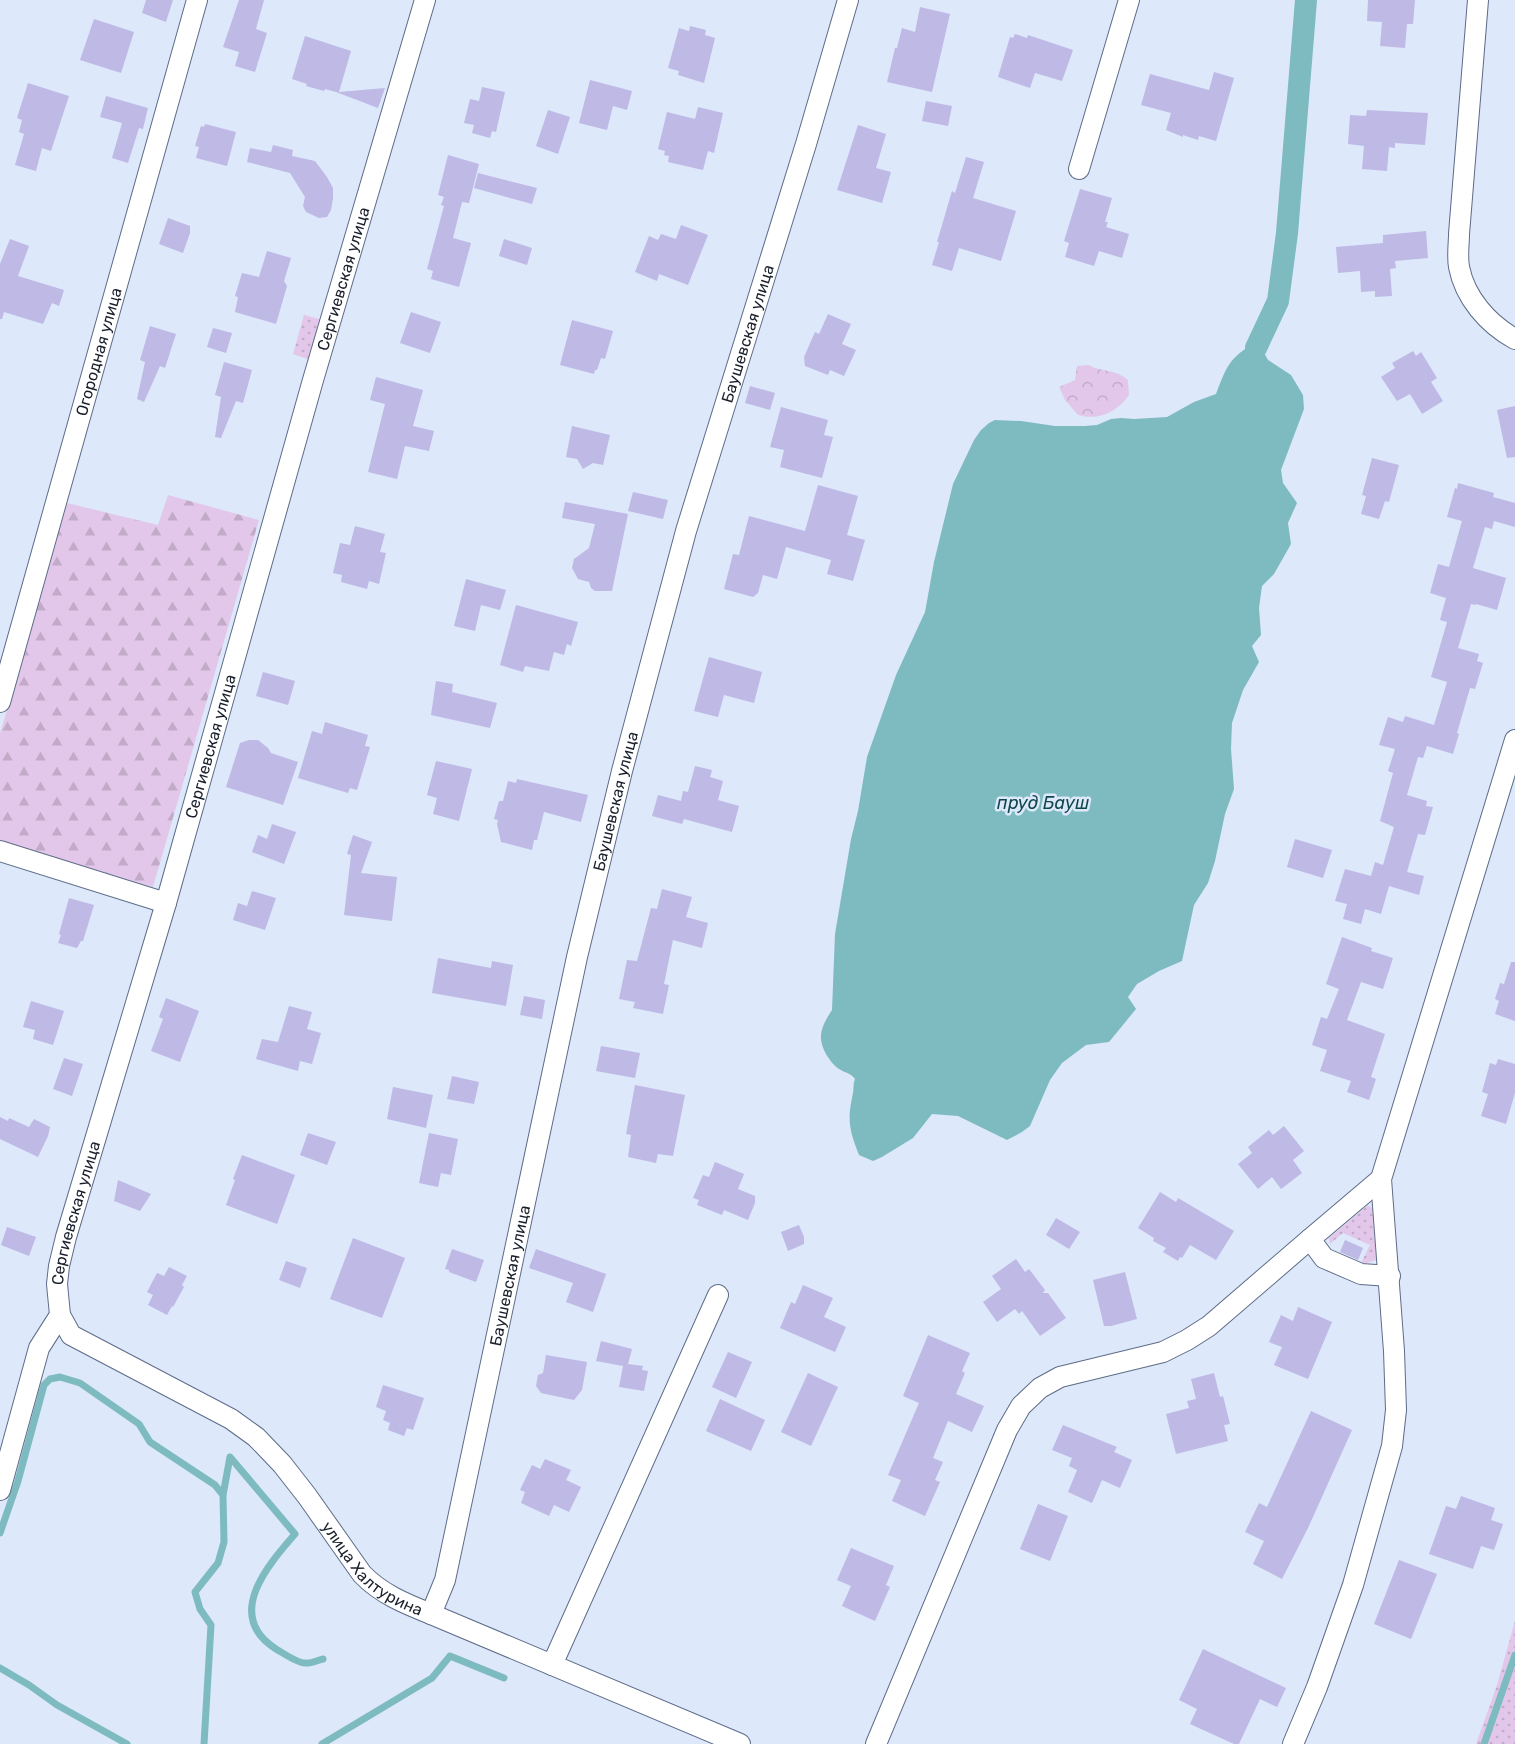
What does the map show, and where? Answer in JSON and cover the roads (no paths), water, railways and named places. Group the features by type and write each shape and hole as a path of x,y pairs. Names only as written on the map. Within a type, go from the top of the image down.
{"street":[{"name":"Огородная улица","path":"0,702 197,0"},
{"name":"Сергиевская улица","path":"60,1315 57,1284 66,1237 166,903 313,380 425,0"},
{"name":"Баушевская улица","path":"431,1614 445,1580 577,957 625,760 686,531 806,144 848,0"},
{"path":"1079,169 1129,0"},
{"path":"1478,0 1459,266 1468,294 1484,315 1503,333 1515,339"},
{"path":"1293,1744 1317,1687 1353,1585 1392,1446 1396,1410 1390,1276 1381,1179 1515,740"},
{"path":"0,851 166,903"},
{"path":"876,1744 1007,1430 1022,1406 1040,1388 1060,1377 1163,1352 1187,1340 1209,1326 1381,1179"},
{"path":"1310,1239 1324,1258 1361,1274 1390,1276"},
{"path":"552,1665 717,1295"},
{"path":"0,1490 39,1348 60,1315"},
{"name":"улица Халтурина","path":"60,1315 71,1335 231,1419 256,1437 282,1464 307,1496 353,1563 370,1583 395,1598 431,1614 740,1744"}],"water":[{"name":"пруд Бауш","path":"1250,346 1263,351 1268,360 1291,375 1303,395 1304,409 1281,470 1283,483 1297,503 1288,523 1291,544 1274,574 1262,586 1259,608 1261,635 1252,646 1259,662 1243,690 1232,723 1234,789 1225,814 1208,883 1194,905 1182,961 1137,984 1128,997 1136,1009 1109,1042 1086,1045 1062,1063 1050,1080 1030,1126 1022,1132 1007,1140 958,1116 932,1114 913,1138 882,1157 873,1161 859,1155 851,1131 850,1118 855,1079 832,1063 821,1040 823,1025 832,1010 835,934 867,757 896,675 925,612 934,562 953,484 974,440 981,430 995,420 1055,426 1085,426 1097,425 1111,419 1167,417 1194,402 1216,394 1232,361"}],"waterway":[{"path":"1256,348 1278,301 1287,233 1306,0"},
{"path":"0,1533 18,1481 44,1385 50,1379 60,1377 80,1383 139,1424 150,1442 215,1485 223,1495 224,1542 218,1563 195,1592 200,1609 211,1625 204,1744"},
{"path":"223,1495 230,1457 295,1534 273,1561 255,1591 252,1607 253,1622 261,1636 290,1658 307,1663 323,1659"},
{"path":"1484,1744 1515,1655"},
{"path":"322,1744 432,1678 450,1656 504,1678"},
{"path":"0,1668 57,1705 127,1744"}]}
